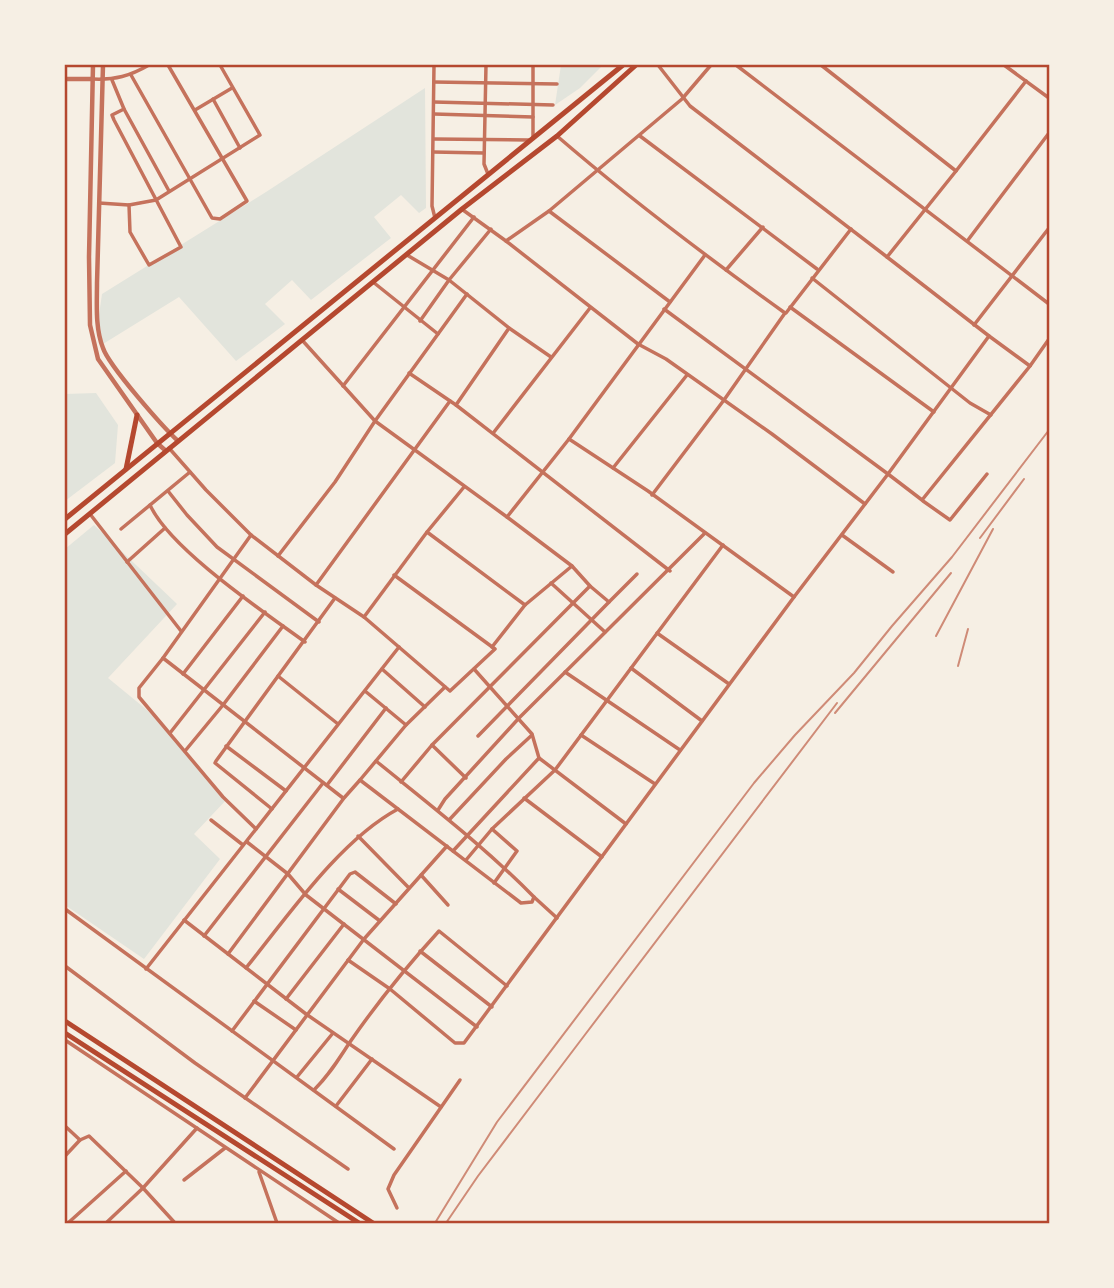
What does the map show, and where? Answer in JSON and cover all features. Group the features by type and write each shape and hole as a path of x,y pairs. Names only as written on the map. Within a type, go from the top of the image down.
{"main road":[{"path":"65,519 623,65"},
{"path":"65,534 462,209 557,136 636,65"},
{"path":"126,469 137,415"},
{"path":"65,1021 373,1223"},
{"path":"65,1033 359,1223"}],"street":[{"path":"93,65 90,325 98,359 157,443 190,472 251,535 316,585 365,617 450,691 495,649 394,575"},
{"path":"103,65 97,317 102,346 110,361 178,441"},
{"path":"65,79 112,80 131,75 149,65"},
{"path":"131,75 212,218 220,219 247,201 168,65"},
{"path":"99,203 129,205 156,200 260,135 220,65"},
{"path":"434,65 432,206 435,218"},
{"path":"486,65 484,167 488,174"},
{"path":"434,139 531,139 533,65"},
{"path":"658,65 682,99 1030,366"},
{"path":"506,242 549,211 682,99 711,65"},
{"path":"736,65 1049,304"},
{"path":"821,65 956,171"},
{"path":"1004,65 1049,98"},
{"path":"112,80 124,109 169,191"},
{"path":"887,257 1026,81"},
{"path":"434,82 556,85"},
{"path":"195,110 232,88"},
{"path":"213,99 240,148"},
{"path":"434,102 554,105"},
{"path":"124,109 113,115 114,120 181,247 149,265 130,232 129,205"},
{"path":"434,114 533,117"},
{"path":"968,240 1049,133"},
{"path":"640,135 817,269"},
{"path":"557,136 705,255 786,313"},
{"path":"433,152 484,153"},
{"path":"462,209 638,344 724,400 865,504"},
{"path":"549,211 670,302"},
{"path":"343,386 474,217"},
{"path":"726,270 762,227"},
{"path":"974,325 1049,228"},
{"path":"421,321 449,280 491,229"},
{"path":"652,495 724,400 817,269 851,229"},
{"path":"407,255 449,280 509,328 551,357"},
{"path":"507,517 569,439 705,255"},
{"path":"812,278 970,402 992,416"},
{"path":"373,282 438,334"},
{"path":"278,556 335,482 374,421 467,294"},
{"path":"790,307 934,412"},
{"path":"494,432 590,308"},
{"path":"664,309 950,520 987,474"},
{"path":"456,405 509,328"},
{"path":"348,960 390,989 455,1043 464,1044 989,336"},
{"path":"922,500 992,416 1049,339"},
{"path":"302,340 374,421 572,566 590,586 610,602"},
{"path":"409,373 494,432 670,571"},
{"path":"613,468 687,375"},
{"path":"316,585 450,401"},
{"path":"569,439 794,597"},
{"path":"121,529 190,472"},
{"path":"365,617 394,575 464,487"},
{"path":"168,491 200,530 233,560 318,622"},
{"path":"150,505 165,528 220,578 304,642"},
{"path":"90,514 181,631"},
{"path":"127,562 165,528"},
{"path":"427,532 525,605"},
{"path":"438,810 519,718 670,571 705,533"},
{"path":"251,535 137,692 223,797 256,829"},
{"path":"842,535 892,572"},
{"path":"466,860 492,829 555,770 723,545"},
{"path":"492,647 525,605 572,566"},
{"path":"478,736 637,574"},
{"path":"551,583 606,632"},
{"path":"401,782 432,745 590,586"},
{"path":"183,674 243,596"},
{"path":"272,809 215,763 335,598"},
{"path":"170,733 264,612"},
{"path":"185,751 283,626"},
{"path":"657,633 729,684"},
{"path":"146,969 400,647"},
{"path":"163,658 344,798"},
{"path":"631,668 702,721"},
{"path":"382,669 426,707"},
{"path":"474,669 532,735 539,758 626,824"},
{"path":"565,672 680,750"},
{"path":"278,676 338,724"},
{"path":"229,954 344,798 406,725 445,687"},
{"path":"365,691 406,725"},
{"path":"204,936 386,708"},
{"path":"450,819 532,735"},
{"path":"581,735 655,785"},
{"path":"432,745 466,778"},
{"path":"226,746 286,791"},
{"path":"453,851 539,758"},
{"path":"376,761 450,819 557,918"},
{"path":"360,780 521,903 531,902 534,897"},
{"path":"524,798 602,857"},
{"path":"246,968 358,836 398,809"},
{"path":"211,820 267,857 288,874 306,895 477,1027"},
{"path":"492,829 516,848 516,855 494,883"},
{"path":"358,836 410,888"},
{"path":"246,1098 364,939 447,846"},
{"path":"232,1031 350,874 355,872 396,904"},
{"path":"421,876 449,905"},
{"path":"338,889 380,921"},
{"path":"65,909 394,1149"},
{"path":"184,920 306,1014 441,1107"},
{"path":"286,999 344,924"},
{"path":"314,1090 339,1062 349,1044 404,970 439,931 507,986"},
{"path":"421,951 492,1007"},
{"path":"65,966 348,1169"},
{"path":"254,1001 296,1030"},
{"path":"297,1078 333,1033"},
{"path":"65,1040 340,1223"},
{"path":"336,1105 372,1059"},
{"path":"397,1208 388,1189 394,1175 460,1080"},
{"path":"65,1126 80,1140"},
{"path":"106,1223 143,1188 197,1128"},
{"path":"65,1156 80,1140 89,1136 175,1223"},
{"path":"184,1180 225,1148"},
{"path":"68,1223 126,1171"},
{"path":"259,1171 277,1223"}],"shaded area":[{"path":"561,65 603,65 580,88 555,105"},
{"path":"425,88 426,208 419,213 401,195 374,217 391,238 311,300 292,280 265,304 285,324 236,361 179,297 103,344 97,329 102,294 266,192"},
{"path":"96,393 118,425 115,463 65,501 65,394"},
{"path":"94,525 177,604 108,678 147,710 227,799 194,834 220,859 144,959 65,905 65,549"}],"railway":[{"path":"435,1223 497,1122 754,783 854,673 952,557 1049,430"},
{"path":"980,538 1024,479"},
{"path":"936,636 993,529"},
{"path":"835,713 951,573"},
{"path":"958,666 968,629"},
{"path":"446,1223 478,1176 837,703"}]}
